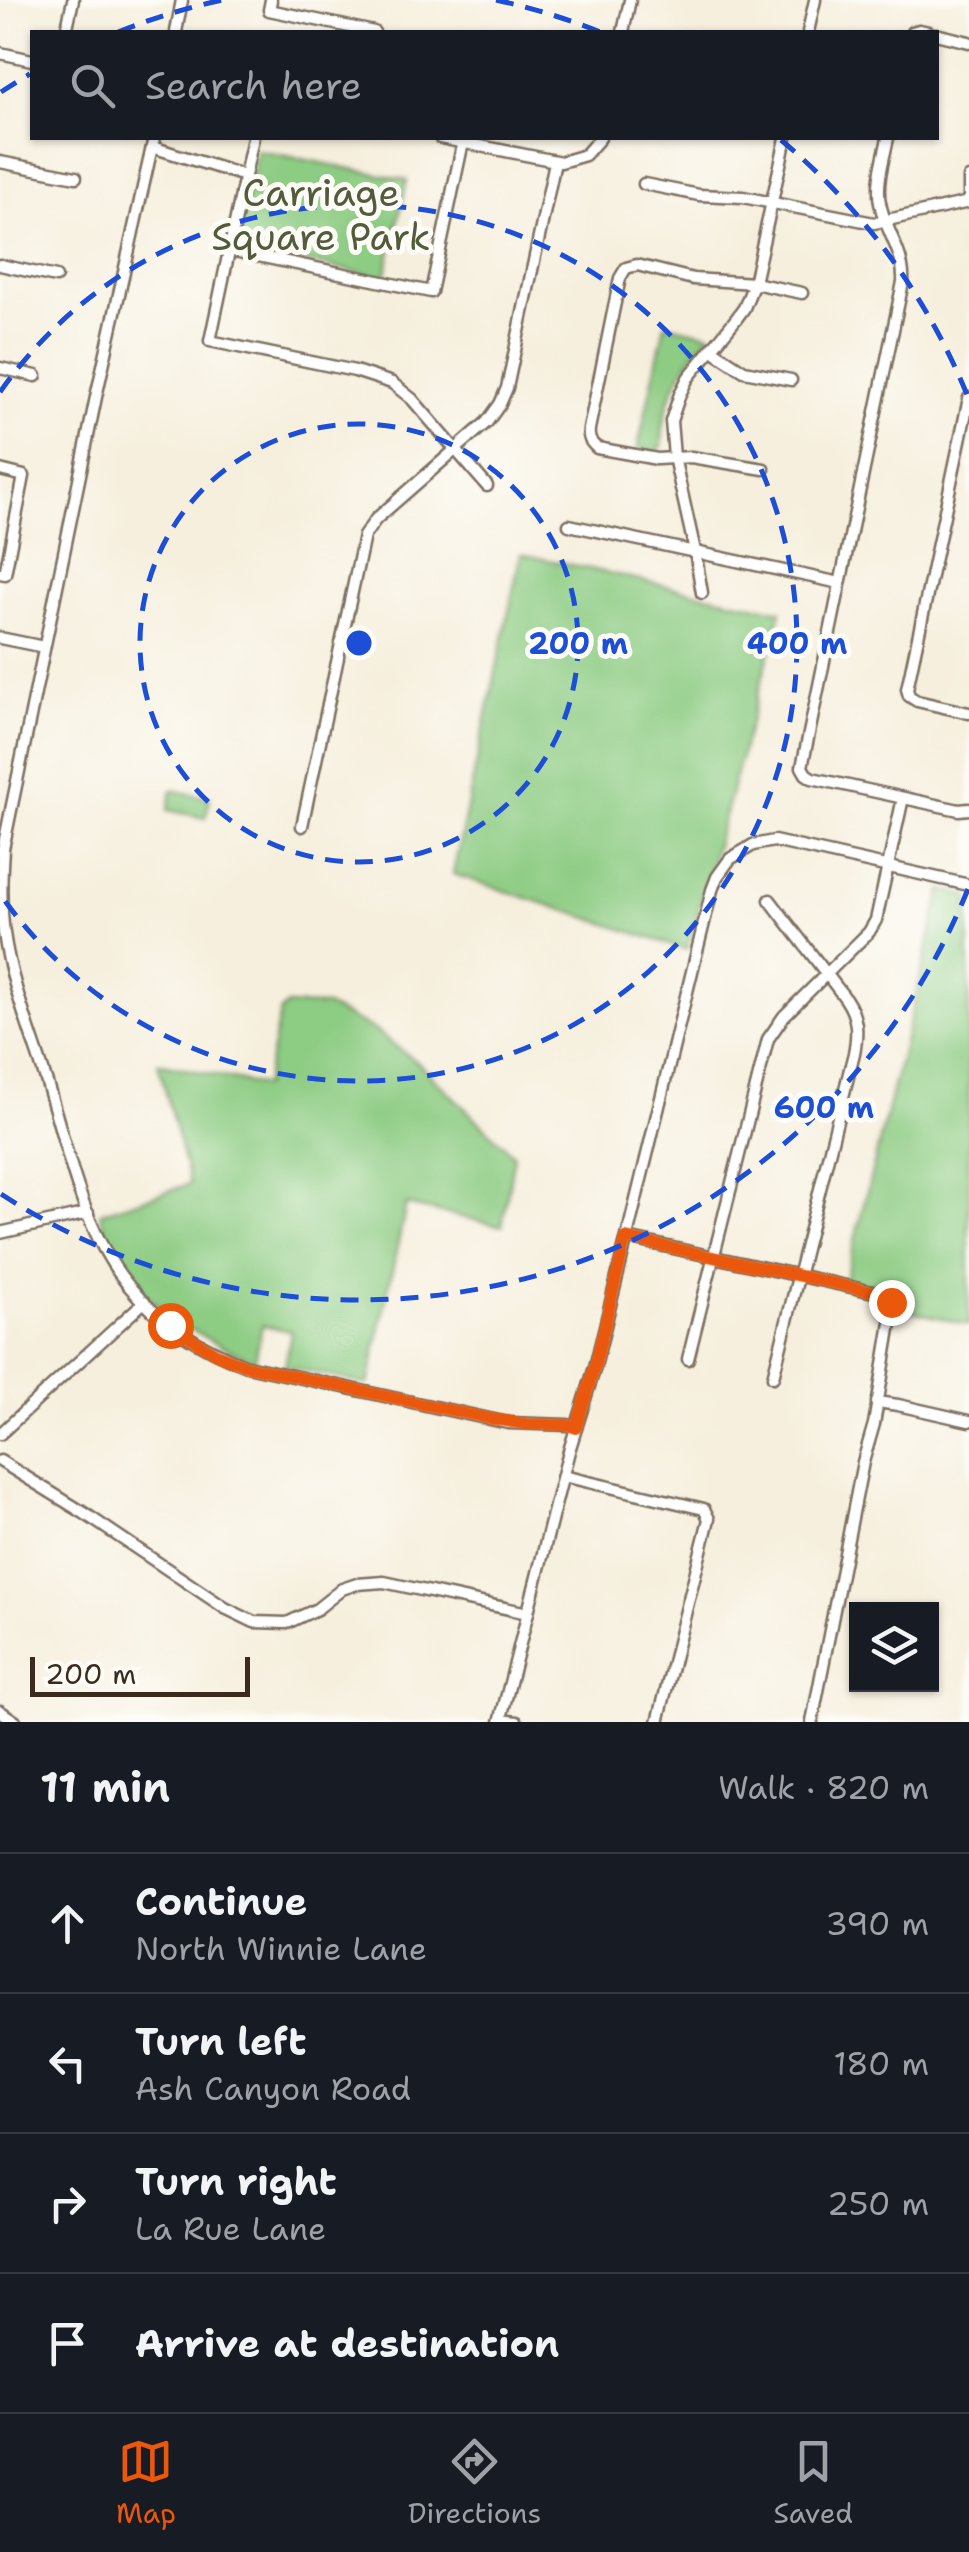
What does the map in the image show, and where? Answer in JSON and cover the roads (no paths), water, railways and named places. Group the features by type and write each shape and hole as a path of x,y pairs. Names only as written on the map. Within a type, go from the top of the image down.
{"street":[{"path":"66,30 73,0"},
{"path":"176,30 182,0"},
{"path":"623,30 629,0"},
{"path":"808,30 815,0"},
{"path":"270,5 366,30"},
{"path":"939,35 969,42"},
{"path":"0,53 30,60"},
{"path":"253,140 210,341 355,371 392,383 412,400 487,486"},
{"path":"452,140 554,162 577,159 599,140"},
{"path":"702,593 674,457 671,421 688,378 744,308 754,283 786,140"},
{"path":"888,140 879,182 880,203 902,261 903,282 803,771 812,778 969,809"},
{"path":"245,176 153,142 6,828 0,898 16,988 88,1214 102,1246 144,1302 189,1339 247,1366 491,1419 576,1428"},
{"path":"229,250 432,292 463,142"},
{"path":"0,162 76,177"},
{"path":"302,826 364,536 376,519 488,422 500,404 507,388 554,162"},
{"path":"644,184 699,195 744,197 868,223 886,222 969,200 969,178"},
{"path":"0,265 56,277"},
{"path":"764,469 691,456 657,459 592,444 588,436 620,278 632,266 693,279 754,283 802,293"},
{"path":"711,349 744,370 791,380"},
{"path":"0,368 36,376"},
{"path":"969,398 906,689 917,701 969,712"},
{"path":"0,470 24,476 5,574 0,573"},
{"path":"569,525 840,583"},
{"path":"0,638 44,647"},
{"path":"688,1359 768,1039 784,1016 869,932 879,911 903,798"},
{"path":"517,1722 500,1721 562,1476 595,1366 717,876 730,859 753,845 782,842 969,885"},
{"path":"770,900 852,1008 857,1037 773,1377"},
{"path":"0,1233 88,1214"},
{"path":"626,1238 878,1293 891,1302 892,1317 877,1402 812,1722"},
{"path":"0,1434 144,1302"},
{"path":"877,1402 969,1421"},
{"path":"0,1461 84,1512 225,1608 254,1622 288,1623 317,1609 342,1590 357,1584 384,1582 528,1613"},
{"path":"562,1476 707,1512 709,1519 658,1722"},
{"path":"0,1711 16,1722"}],"park label":[{"name":"Carriage Square Park","path":"321,214"}]}
